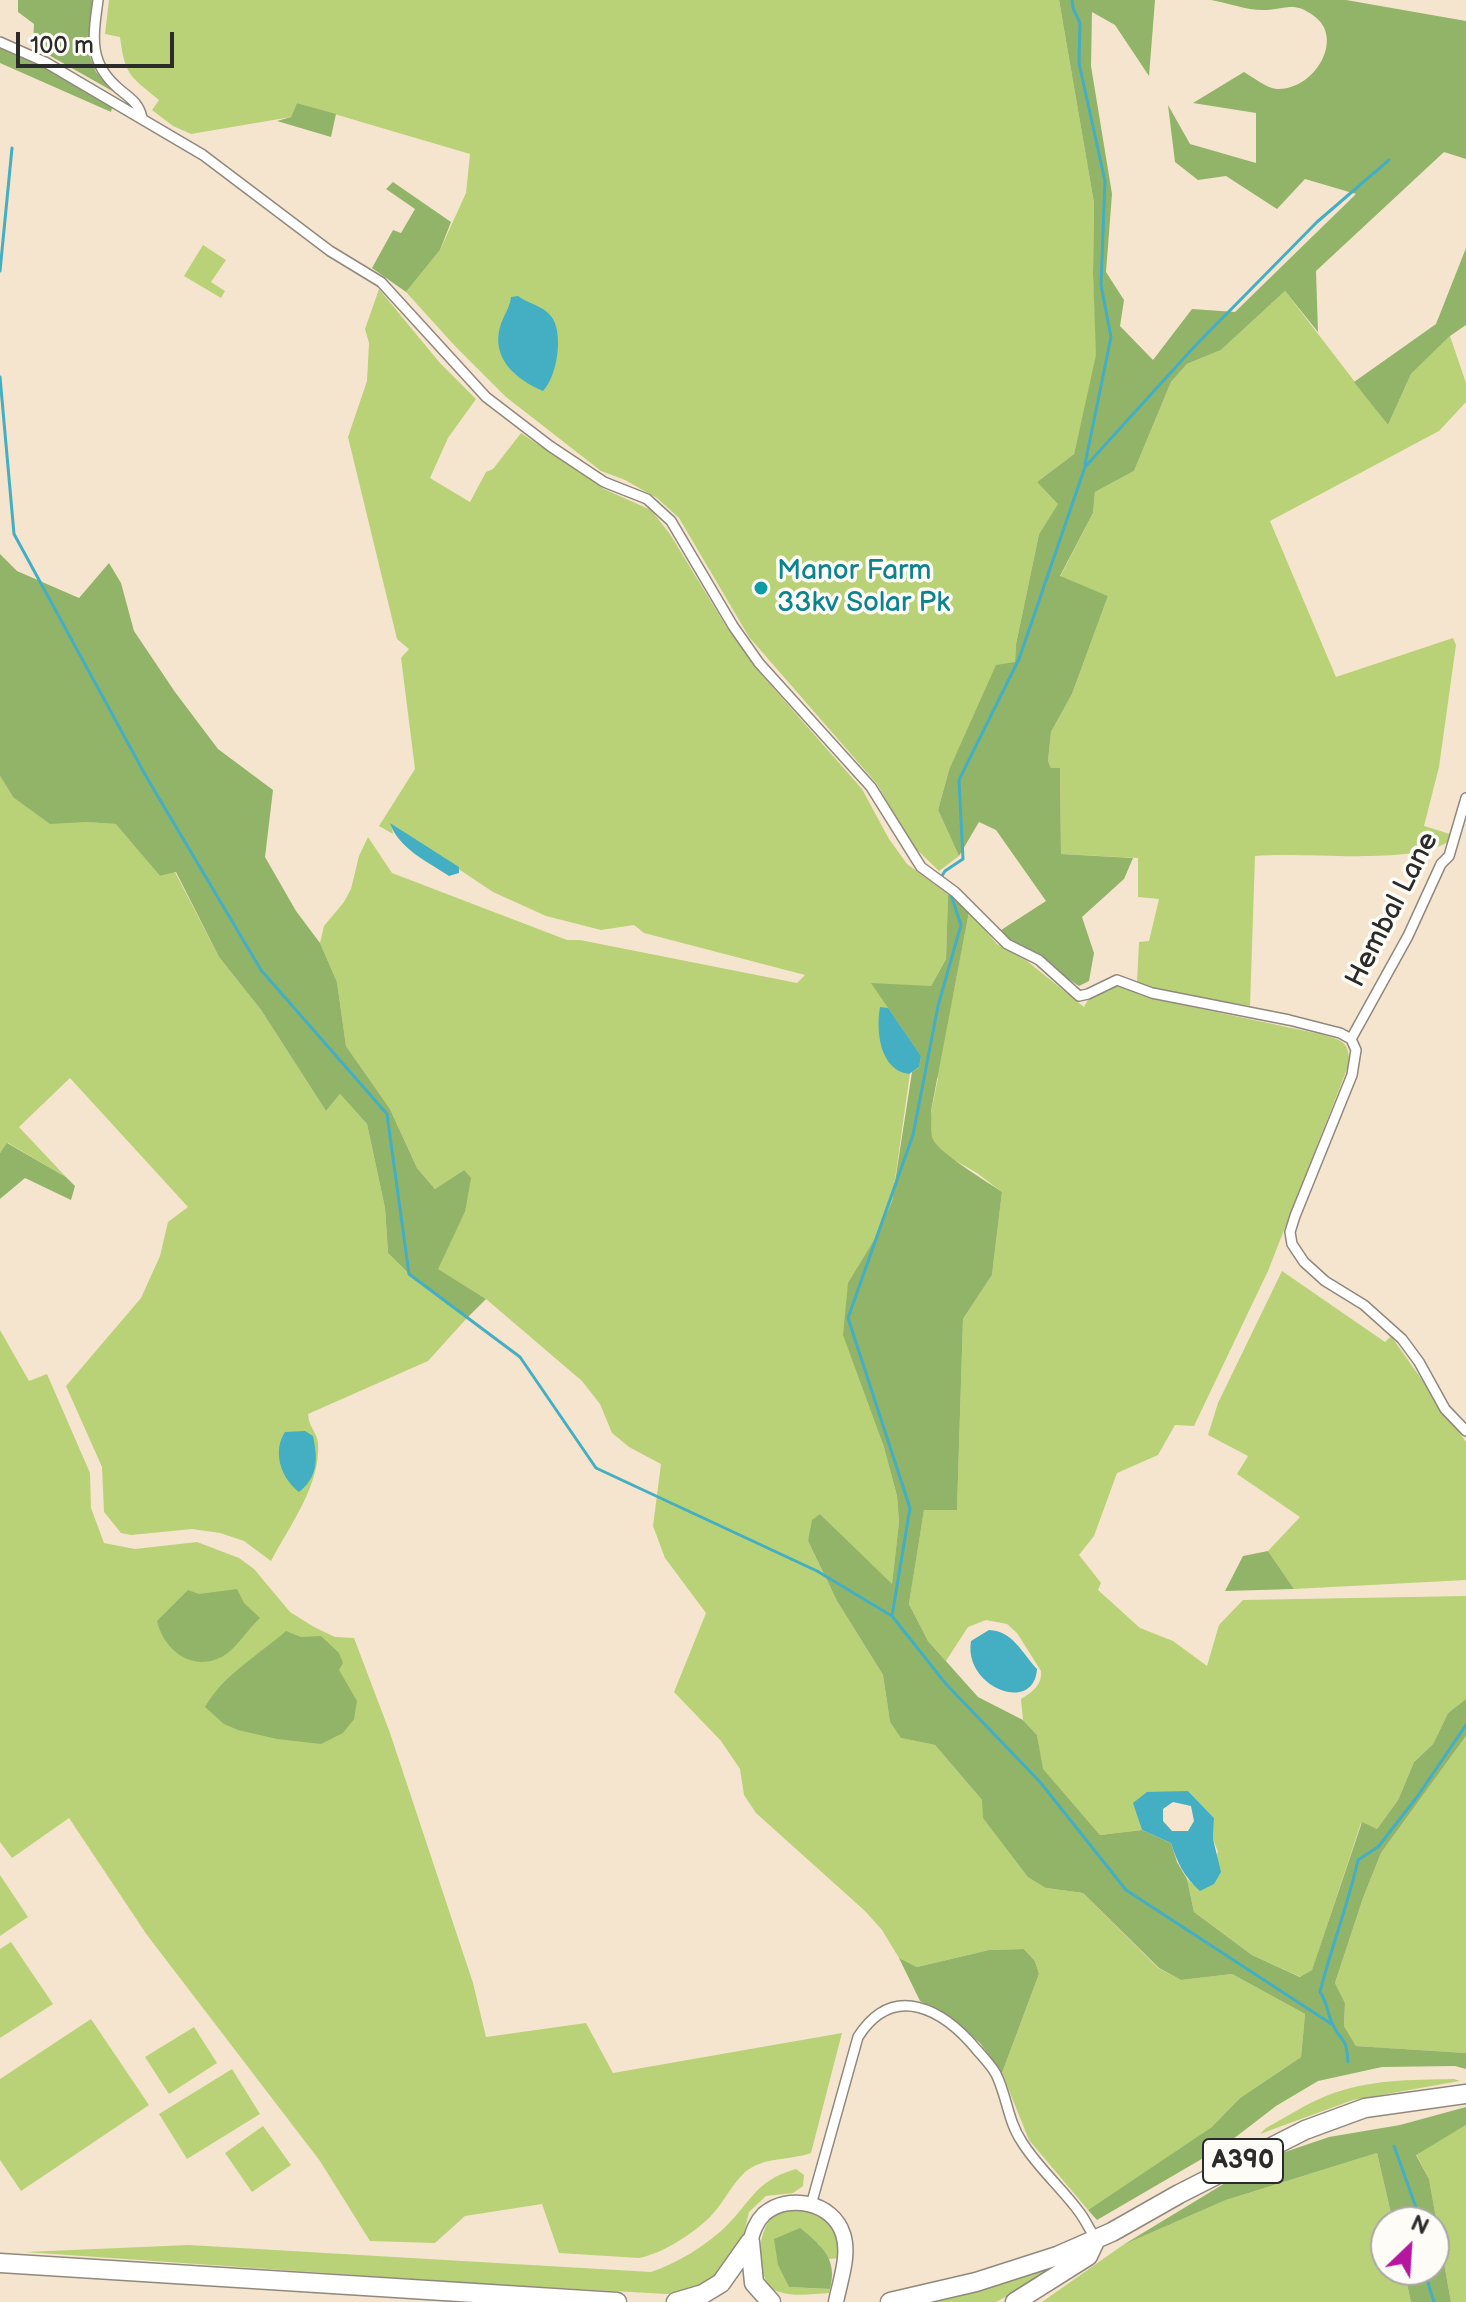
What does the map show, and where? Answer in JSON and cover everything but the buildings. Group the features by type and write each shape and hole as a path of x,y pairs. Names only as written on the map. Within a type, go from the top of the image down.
{"highway":[{"name":"A390","path":"890,2302 989,2279 1057,2256 1096,2239 1305,2130 1365,2108 1466,2094"},
{"path":"1015,2302 1088,2256 1096,2239"},
{"path":"676,2302 703,2294 721,2283 750,2242"},
{"path":"750,2242 754,2283 771,2302"},
{"path":"0,2263 617,2302"}],"street":[{"path":"98,0 94,29 96,62 108,80 139,106 142,118"},
{"path":"0,42 34,56 203,155 330,251 381,282 486,397 604,482 647,499 671,521 733,626 759,663 871,787 921,867 945,884 1007,944 1039,960 1079,996 1117,980 1152,993 1289,1020 1340,1033 1351,1039 1356,1050 1352,1075 1295,1216 1290,1232 1292,1244 1304,1262 1325,1281 1364,1305 1402,1339 1445,1409 1466,1431"},
{"name":"Hembal Lane","path":"1351,1039 1408,936 1441,864 1449,856 1466,798"},
{"path":"811,2205 858,2037 864,2027 882,2013 903,2006 917,2006 945,2018 991,2065 1021,2142 1080,2214 1096,2239"},
{"path":"750,2242 759,2220 772,2208 791,2203 811,2205 826,2212 842,2229 845,2243 836,2302"}],"green space":[{"path":"18,0 93,0 89,54 96,72 121,96 33,46 34,24 18,12"},
{"path":"109,0 1059,0 1094,203 1093,274 1097,355 1074,454 1037,482 1059,503 1039,534 1016,644 1015,663 949,770 938,810 959,856 939,871 912,845 877,784 749,637 679,518 657,498 601,471 506,397 406,292 440,250 466,193 470,154 297,103 291,117 191,134 173,126 152,110 159,100 130,74 120,37 105,34"},
{"path":"1059,0 1155,0 1149,76 1115,25 1092,12 1091,66 1112,194 1106,272 1124,300 1120,326 1153,360 1192,309 1235,312 1356,194 1305,179 1277,209 1226,176 1198,180 1175,162 1168,105 1190,144 1256,163 1256,113 1193,103 1244,72 1273,88 1291,87 1314,72 1326,49 1327,37 1323,25 1301,9 1259,10 1211,0 1346,0 1466,21 1466,159 1444,152 1316,271 1318,332 1285,291 1221,350 1187,364 1171,382 1134,471 1095,492 1093,513 1060,576 1108,596 1072,694 1051,732 1048,761 1051,768 1060,768 1061,854 1133,858 1124,879 1082,917 1094,953 1089,981 1079,986 998,932 1046,901 996,830 979,822 959,856 938,810 949,770 996,665 1015,662 1039,534 1058,504 1037,482 1074,454 1096,355 1094,203"},
{"path":"0,46 47,67 112,108 111,112 0,63"},
{"path":"297,103 336,114 331,137 277,121 291,117"},
{"path":"393,182 451,222 440,250 406,292 372,268 393,230 401,233 415,209 386,189"},
{"path":"203,245 226,260 211,282 225,291 221,298 184,276"},
{"path":"1466,248 1466,325 1450,336 1411,374 1388,425 1354,382 1436,324"},
{"path":"379,289 440,363 476,399 448,438 430,478 470,502 486,472 493,469 521,433 604,489 651,510 670,534 727,628 761,674 862,789 889,839 907,864 948,894 946,959 931,986 953,995 969,912 997,944 1027,961 1084,1007 1088,1000 1115,985 1164,1001 1320,1034 1342,1042 1348,1050 1349,1064 1268,1271 1194,1426 1175,1425 1158,1455 1117,1473 1094,1536 1079,1555 1101,1583 1098,1590 1140,1628 1173,1641 1207,1666 1219,1625 1243,1600 1466,1596 1466,1699 1448,1713 1433,1744 1414,1762 1398,1800 1377,1829 1361,1823 1312,1971 1301,1977 1252,1955 1194,1912 1187,1879 1200,1890 1218,1852 1213,1839 1214,1818 1188,1791 1134,1803 1142,1830 1100,1835 1042,1769 1037,1735 1023,1720 1021,1699 1038,1685 1041,1671 1017,1633 1007,1624 986,1620 968,1627 946,1661 928,1641 909,1604 924,1509 957,1510 963,1319 992,1275 1002,1192 944,1154 932,1140 931,1112 938,1078 919,1069 910,1073 892,1201 876,1237 883,1444 897,1496 899,1522 892,1585 820,1514 808,1541 837,1601 883,1675 890,1722 902,1738 935,1745 982,1800 1046,1888 1083,1893 1158,1968 1181,1980 1232,1974 1305,2014 1301,2057 1240,2098 1213,2127 1088,2210 1029,2140 1002,2073 1039,1974 1035,1961 1024,1949 989,1950 917,1967 899,1958 882,1930 865,1911 756,1813 744,1795 740,1769 721,1741 674,1692 706,1613 665,1558 653,1526 661,1464 629,1447 612,1433 600,1404 582,1381 486,1299 437,1269 465,1212 464,1170 435,1189 417,1168 390,1109 346,1046 337,982 320,943 324,926 351,889 359,856 368,837 392,873 567,940 797,983 805,975 644,933 634,925 601,930 546,916 493,892 391,824 393,834 379,826 415,769 401,658 409,649 397,639 348,437 367,381 369,343 365,329"},
{"path":"1285,291 1388,425 1411,374 1450,336 1466,383 1466,402 1439,431 1270,521 1336,677 1453,638 1456,645 1439,767 1424,826 1450,834 1448,842 1408,854 1255,856 1250,1006 1160,991 1137,982 1139,942 1149,941 1159,899 1138,897 1138,858 1061,854 1060,769 1051,768 1048,761 1051,732 1072,694 1108,596 1060,577 1093,513 1095,492 1134,471 1171,382 1187,364 1221,350"},
{"path":"0,554 17,571 79,598 109,563 121,583 134,631 175,692 218,749 273,790 265,857 296,911 320,943 337,982 346,1046 390,1109 417,1168 435,1189 464,1170 471,1178 465,1212 438,1269 486,1299 467,1318 409,1274 388,1253 385,1208 367,1124 340,1094 326,1111 261,1010 219,957 176,872 160,876 116,824 50,824 13,797 0,776"},
{"path":"0,776 13,797 86,822 117,824 160,876 175,872 219,957 261,1010 326,1111 340,1094 367,1124 385,1208 388,1253 409,1274 467,1318 428,1361 308,1414 318,1443 315,1474 303,1504 271,1561 244,1541 220,1533 192,1529 131,1535 121,1533 104,1512 102,1467 66,1386 141,1298 160,1256 168,1222 188,1207 70,1078 19,1127 66,1177 8,1143 0,1153"},
{"path":"948,894 969,912 931,1111 932,1137 952,1158 1002,1192 992,1275 963,1319 957,1510 924,1510 909,1604 928,1641 978,1697 1023,1720 1037,1735 1043,1769 1100,1835 1142,1830 1171,1843 1187,1879 1194,1912 1252,1955 1300,1977 1312,1970 1362,1822 1377,1829 1398,1800 1414,1762 1433,1744 1448,1713 1466,1699 1466,1736 1381,1853 1335,1983 1345,2003 1344,2026 1356,2046 1466,2053 1466,2069 1455,2066 1382,2067 1318,2081 1276,2106 1224,2146 1097,2220 1088,2210 1212,2127 1240,2098 1301,2057 1305,2014 1232,1974 1181,1980 1159,1968 1083,1893 1046,1888 1028,1877 983,1818 982,1800 935,1745 901,1738 890,1722 883,1675 837,1601 808,1541 812,1520 820,1514 892,1584 899,1522 897,1496 883,1444 843,1335 848,1283 876,1237 892,1201 912,1072 919,1068 921,1056 871,983 931,986 946,959"},
{"path":"7,1143 66,1177 75,1186 71,1200 25,1178 0,1199 0,1153"},
{"path":"1282,1271 1385,1342 1391,1336 1466,1442 1466,1580 1294,1589 1268,1551 1300,1517 1237,1474 1248,1456 1208,1435 1218,1403"},
{"path":"0,1330 29,1381 47,1374 90,1473 91,1508 104,1543 135,1549 197,1542 239,1558 254,1569 290,1612 314,1627 335,1637 354,1638 390,1733 473,1983 486,2037 586,2023 613,2073 842,2033 811,2153 753,2167 740,2177 710,2217 695,2230 668,2247 639,2258 559,2253 542,2204 465,2216 435,2243 370,2241 320,2161 147,1935 69,1818 12,1858 0,1842"},
{"path":"1268,1551 1294,1589 1225,1591 1243,1556"},
{"path":"237,1589 244,1603 260,1618 225,1655 202,1662 192,1661 166,1642 157,1621 188,1590 199,1594"},
{"path":"286,1631 301,1637 321,1636 339,1653 343,1663 339,1670 357,1701 354,1719 343,1733 321,1744 238,1730 224,1724 205,1707 232,1675"},
{"path":"1466,1736 1466,2053 1356,2046 1344,2026 1345,2003 1335,1983 1363,1898 1381,1853"},
{"path":"0,1875 28,1917 0,1936"},
{"path":"11,1942 53,2004 0,2038 0,1949"},
{"path":"1024,1949 1035,1961 1039,1974 1002,2073 980,2043 951,2018 920,2001 899,1958 917,1967 989,1950"},
{"path":"91,2019 149,2105 21,2191 0,2160 0,2079"},
{"path":"194,2027 217,2063 169,2094 145,2057"},
{"path":"232,2069 260,2114 187,2159 159,2114"},
{"path":"1460,2081 1353,2100 1260,2134 1304,2107 1342,2090 1390,2082"},
{"path":"1466,2107 1466,2125 1416,2155 1429,2179 1434,2206 1389,2206 1377,2153 1226,2200 1123,2245 1279,2154 1329,2137 1400,2125"},
{"path":"1466,2125 1466,2302 1451,2302 1448,2286 1450,2206 1434,2206 1429,2179 1416,2154"},
{"path":"263,2126 291,2165 252,2192 225,2153"},
{"path":"1377,2153 1389,2206 1370,2206 1370,2286 1408,2286 1411,2302 1042,2302 1123,2245 1226,2200"},
{"path":"796,2169 804,2175 803,2186 793,2193 766,2196 749,2212 742,2241 726,2273 685,2295 25,2252 189,2245 651,2272 705,2244 731,2221 761,2187"},
{"path":"793,2209 814,2213 829,2222 837,2236 839,2258 829,2259 818,2243 789,2287 830,2289 829,2293 785,2294 771,2287 765,2279 760,2256 768,2222 775,2215"},
{"path":"800,2228 821,2247 830,2261 830,2289 789,2287 778,2265 774,2239"},
{"path":"1076,2259 996,2302 929,2302"},
{"path":"1408,2286 1448,2286 1451,2302 1411,2302"}],"water":[{"path":"518,296 547,312 555,322 557,354 552,375 543,391 524,381 508,367 499,349 501,323 511,297"},
{"path":"390,823 459,867 459,873 449,876 415,854 400,840"},
{"path":"880,1007 888,1008 921,1056 919,1067 909,1074 891,1065 882,1048"},
{"path":"305,1431 313,1436 316,1460 310,1480 299,1492 283,1472 279,1448 285,1432"},
{"path":"989,1630 1005,1634 1037,1669 1033,1683 1024,1690 1000,1690 978,1671 971,1657 971,1641"},
{"path":"1188,1791 1214,1818 1213,1839 1221,1872 1214,1884 1200,1891 1182,1869 1171,1843 1142,1830 1133,1803 1147,1792","holes":["1173,1802 1191,1806 1194,1821 1188,1831 1172,1831 1163,1821 1163,1809"]}],"waterway":[{"path":"1072,0 1080,23 1079,63 1105,181 1101,285 1111,337 1085,464"},
{"path":"0,271 12,148"},
{"path":"940,879 945,871 963,859 959,780 1019,659 1085,467 1194,347 1317,222 1389,160"},
{"path":"0,377 14,534 147,778 261,970 387,1114 409,1274 520,1357 596,1468 817,1571 892,1616"},
{"path":"951,895 961,925 938,1006 913,1135 848,1318 910,1508 892,1616 946,1684 1040,1782 1126,1890 1333,2025"},
{"path":"1348,2062 1345,2044 1333,2025 1320,1992 1358,1860 1378,1847 1466,1725"},
{"path":"1394,2146 1415,2206"},
{"path":"1429,2286 1434,2302"}],"place":[{"name":"Manor Farm 33kv Solar Pk","path":"761,588"}]}
